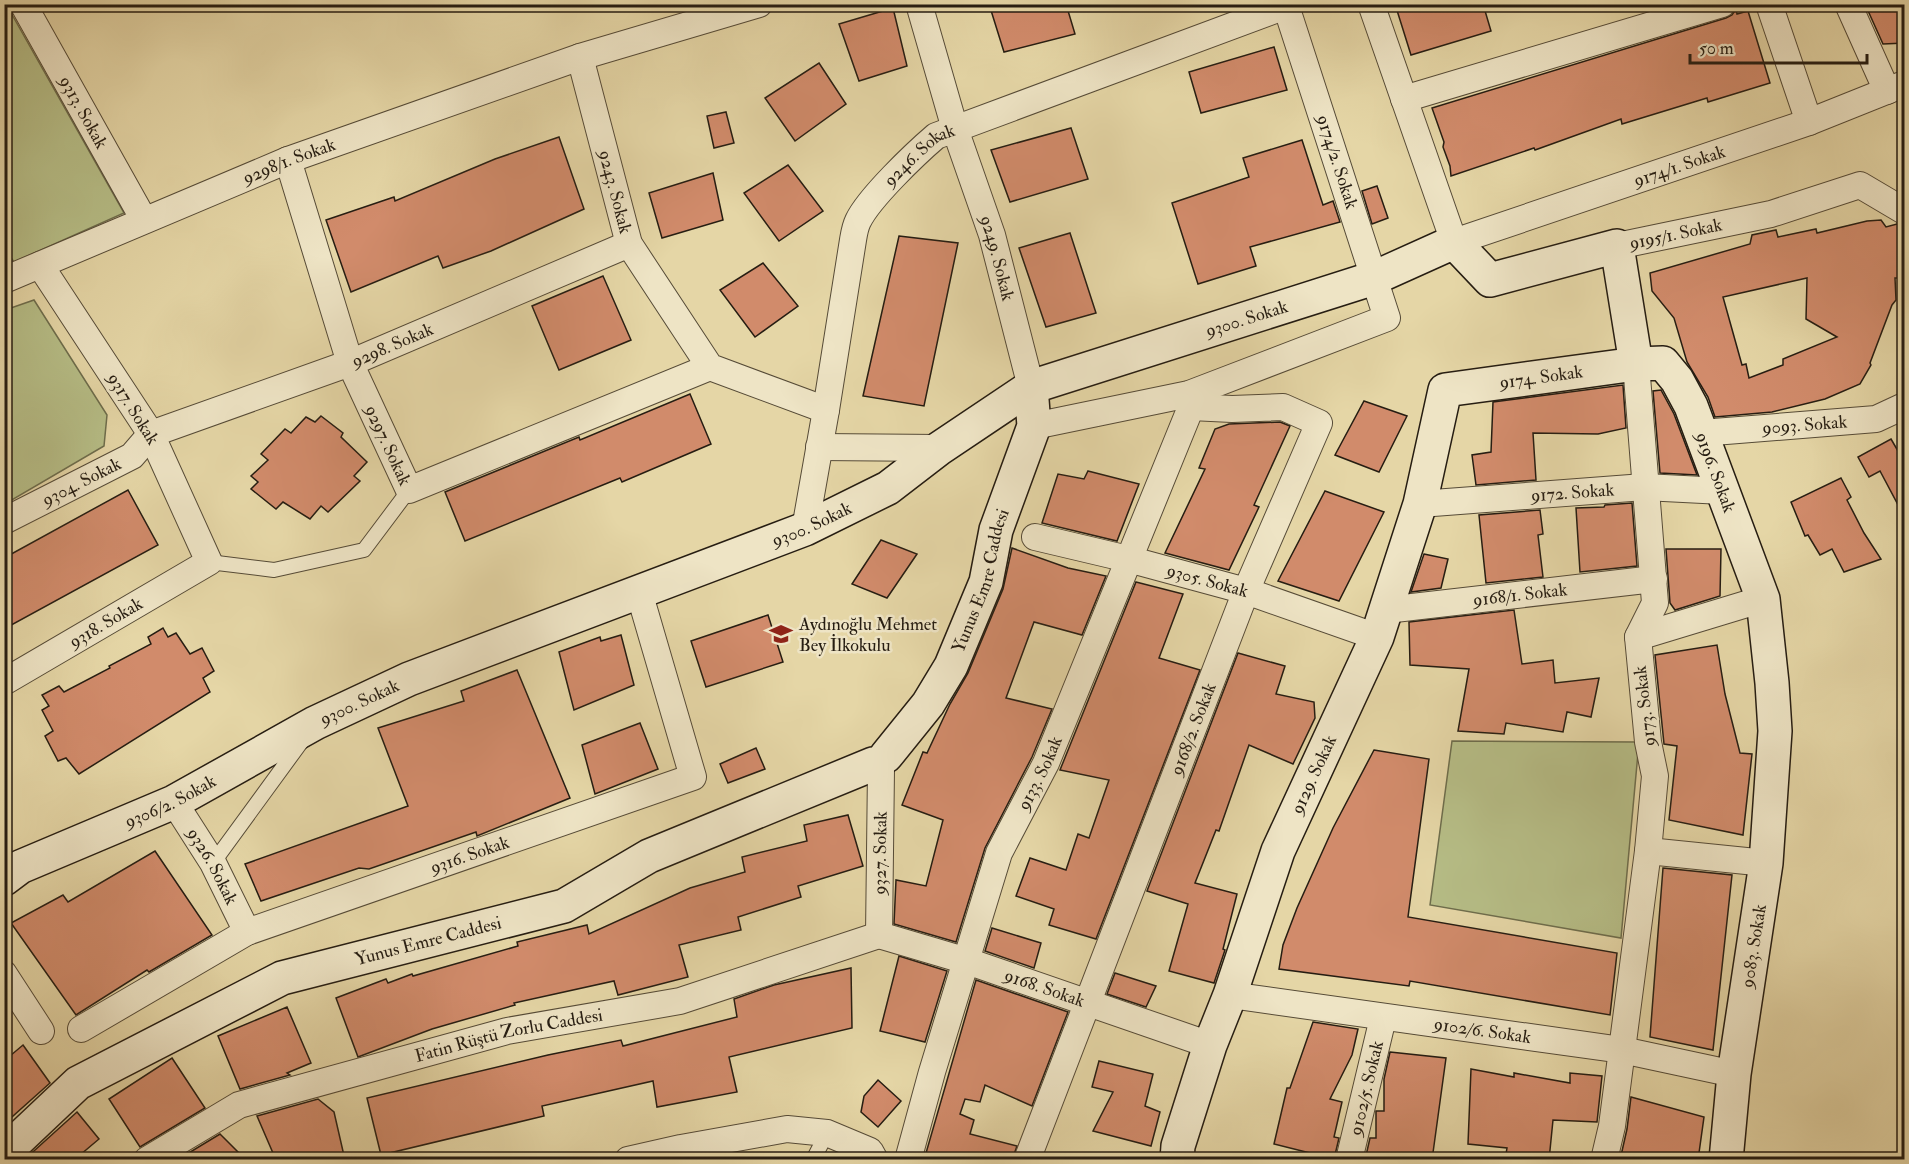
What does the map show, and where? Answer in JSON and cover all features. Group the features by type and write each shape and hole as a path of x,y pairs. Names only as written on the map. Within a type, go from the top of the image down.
{"street":[{"name":"9313. Sokak","path":"22,4 144,220"},
{"path":"580,57 759,4"},
{"path":"919,4 955,129"},
{"path":"1371,4 1454,242"},
{"path":"1404,99 1722,4"},
{"path":"1769,4 1809,122"},
{"path":"1848,4 1896,87"},
{"name":"9246. Sokak","path":"805,529 853,240 858,222 868,206 936,136 1289,5"},
{"name":"9174/2. Sokak","path":"1190,400 1387,318 1289,5"},
{"name":"9298/1. Sokak","path":"4,280 288,160 580,57"},
{"name":"9243. Sokak","path":"580,57 629,244 710,367"},
{"name":"9174/1. Sokak","path":"1454,242 1809,122 1896,87"},
{"name":"9249. Sokak","path":"955,129 992,236 1031,387"},
{"name":"9297. Sokak","path":"288,160 350,363 409,490 710,367"},
{"name":"9195/1. Sokak","path":"1454,242 1490,280 1617,246 1771,214 1860,185 1905,211"},
{"name":"9300. Sokak","path":"315,723 410,679 805,529 888,488 940,448 1031,387 1374,278 1454,242"},
{"name":"9298. Sokak","path":"151,434 350,363 629,244"},
{"path":"1617,246 1636,363 1644,487 1654,579 1655,603 1638,637"},
{"name":"9317. Sokak","path":"40,266 151,434 209,562"},
{"name":"9174. Sokak","path":"1445,390 1636,363"},
{"name":"9196. Sokak","path":"1636,363 1663,363 1677,380 1691,406 1724,490 1763,599 1775,731"},
{"path":"710,367 826,410"},
{"name":"Yunus Emre Caddesi","path":"4,1153 78,1083 282,978 564,906 649,856 880,763 928,704 951,666 986,582 996,530 1034,426 1031,387"},
{"name":"9129. Sokak","path":"1177,1160 1178,1146 1210,1045 1230,995 1278,851 1381,623 1420,504 1445,390"},
{"path":"1034,426 1190,400"},
{"name":"9133. Sokak","path":"908,1160 932,1072 999,853 1046,763 1190,400"},
{"name":"9168/2. Sokak","path":"1027,1160 1246,591 1319,423 1283,407 1232,409 1190,400"},
{"name":"9093. Sokak","path":"1701,432 1876,419 1905,406"},
{"name":"9304. Sokak","path":"4,521 132,456 151,434"},
{"path":"819,447 940,448"},
{"name":"9172. Sokak","path":"1420,504 1644,487 1724,490"},
{"name":"9305. Sokak","path":"1035,537 1381,623"},
{"name":"9318. Sokak","path":"4,682 209,562"},
{"name":"9168/1. Sokak","path":"1381,623 1654,579"},
{"name":"9316. Sokak","path":"81,1029 247,932 693,777 639,592"},
{"path":"1638,637 1763,599"},
{"name":"9173. Sokak","path":"1604,1160 1612,1126 1648,850 1655,776 1648,742 1638,637"},
{"name":"9306/2. Sokak","path":"10,872 174,801 315,723"},
{"name":"9083. Sokak","path":"1726,1160 1734,1074 1767,862 1775,731"},
{"name":"9327. Sokak","path":"879,935 880,763"},
{"name":"9326. Sokak","path":"174,801 213,863 247,932"},
{"path":"1648,850 1767,862"},
{"name":"9168. Sokak","path":"879,935 967,961 1210,1045"},
{"name":"Fatin Rüştü Zorlu Caddesi","path":"147,1160 239,1105 507,1031 680,1001 879,935"},
{"path":"4,974 41,1031"},
{"name":"9102/6. Sokak","path":"1230,995 1622,1050 1734,1074"},
{"name":"9102/5. Sokak","path":"1349,1160 1383,1018"},
{"path":"628,1160 786,1129 827,1133 870,1151 875,1160"}],"lane":[{"path":"209,562 274,570 364,550 409,490"},
{"name":"9300. Sokak","path":"213,863 315,723"},
{"path":"813,1160 827,1133"}],"green space":[{"path":"6,4 124,213 14,262 5,249"},
{"path":"34,300 107,415 104,446 5,504 5,310"},
{"path":"1452,741 1639,742 1621,938 1430,905"}],"building":[{"path":"989,4 1066,4 1075,34 1004,52"},
{"path":"1395,4 1483,4 1491,31 1411,55"},
{"path":"1865,4 1905,4 1905,43 1883,44"},
{"path":"893,8 907,66 859,81 839,24"},
{"path":"1736,9 1737,14 1748,11 1770,83 1708,102 1707,98 1622,124 1621,119 1535,150 1534,148 1451,176 1443,147 1444,142 1432,108 1726,18"},
{"path":"1274,47 1287,90 1201,113 1189,72"},
{"path":"819,63 846,104 795,141 765,98"},
{"path":"726,112 734,143 714,148 707,116"},
{"path":"1071,128 1088,179 1010,202 991,150"},
{"path":"559,137 584,209 491,251 443,268 438,256 351,292 326,220 394,197 395,201 495,159"},
{"path":"1302,140 1323,205 1333,201 1340,222 1250,247 1256,266 1198,284 1172,203 1249,177 1243,158"},
{"path":"788,165 823,211 779,241 744,193"},
{"path":"713,173 723,220 662,238 649,193"},
{"path":"1377,186 1388,218 1372,224 1362,191"},
{"path":"1881,220 1886,227 1897,224 1905,226 1905,262 1902,262 1899,278 1895,278 1896,300 1892,305 1871,365 1860,384 1825,399 1772,412 1715,417 1708,397 1687,362 1674,318 1652,291 1650,273 1750,244 1752,235 1776,230 1778,237 1816,229 1817,233 1867,221","holes":["1807,278 1806,319 1837,337 1783,359 1783,365 1749,378 1746,364 1742,365 1723,297"]},
{"path":"1070,233 1096,313 1046,327 1019,248"},
{"path":"899,236 958,243 924,406 863,396"},
{"path":"763,263 798,306 755,337 720,290"},
{"path":"603,276 631,340 559,370 532,306"},
{"path":"1623,385 1626,428 1598,434 1533,433 1536,480 1476,485 1472,455 1491,452 1493,402"},
{"path":"1661,390 1674,414 1697,475 1660,473 1653,391"},
{"path":"690,394 711,444 622,482 620,478 465,541 445,492 579,437 580,440"},
{"path":"1364,401 1407,416 1379,472 1335,455"},
{"path":"321,416 343,433 341,437 367,462 354,476 360,481 328,512 321,506 310,519 283,502 276,509 251,489 258,482 251,476 268,460 261,454 285,429 291,433 306,417 315,422"},
{"path":"1280,422 1290,426 1254,505 1259,507 1229,570 1165,553 1205,469 1199,468 1215,429 1229,424"},
{"path":"1891,439 1905,463 1905,518 1880,471 1869,477 1858,457"},
{"path":"1088,471 1139,484 1117,541 1042,523 1058,474 1084,479"},
{"path":"1841,478 1851,497 1847,500 1881,559 1844,572 1832,549 1820,555 1808,535 1805,536 1791,502"},
{"path":"128,490 158,545 4,629 4,558"},
{"path":"1325,491 1384,512 1339,601 1278,581"},
{"path":"1632,503 1637,566 1580,572 1576,508"},
{"path":"1540,510 1543,534 1538,535 1543,577 1486,583 1479,515"},
{"path":"881,540 917,554 887,598 852,584"},
{"path":"1012,548 1068,568 1106,576 1082,635 1034,622 1006,698 1052,709 1032,757 985,848 956,942 894,924 896,880 926,886 943,820 902,805 923,752 927,753 950,704 968,673 1003,589"},
{"path":"1666,549 1721,549 1720,596 1675,610 1670,603"},
{"path":"1424,554 1448,559 1441,588 1411,592"},
{"path":"1136,582 1183,594 1159,658 1200,670 1096,939 1049,925 1054,909 1016,896 1030,858 1066,870 1078,834 1089,838 1109,780 1060,770"},
{"path":"1514,610 1522,664 1553,660 1555,683 1599,678 1591,717 1567,712 1563,732 1506,723 1504,734 1458,731 1469,669 1410,665 1409,622"},
{"name":"Aydınoğlu Mehmet Bey İlkokulu","path":"768,615 783,662 706,687 691,641"},
{"path":"163,628 168,637 176,633 190,654 202,648 214,671 203,678 210,692 79,774 66,758 58,761 45,736 53,731 42,710 49,706 42,695 59,686 64,692 110,668 109,666 151,644 148,637"},
{"path":"621,635 634,685 574,710 559,652 600,637 601,641"},
{"path":"1717,645 1725,694 1740,753 1752,754 1743,835 1669,820 1677,746 1664,744 1655,655"},
{"path":"1238,653 1285,666 1276,694 1314,702 1315,718 1293,764 1249,745 1219,831 1216,830 1195,883 1237,894 1223,949 1225,950 1214,983 1169,971 1188,904 1147,891"},
{"path":"517,670 570,798 477,836 476,832 369,869 359,868 261,901 245,864 408,806 378,728 464,701 461,691"},
{"path":"640,723 658,769 595,794 582,745"},
{"path":"756,748 765,769 728,783 720,764"},
{"path":"1374,750 1429,759 1408,917 1617,953 1610,1015 1410,981 1409,986 1279,969 1283,945 1297,908 1333,828"},
{"path":"848,815 863,866 798,886 801,897 738,917 741,930 679,945 688,977 618,995 614,981 514,1003 515,1005 432,1029 358,1057 336,998 386,979 388,983 412,974 413,976 518,946 517,942 587,925 589,934 690,888 745,872 742,857 807,841 804,825"},
{"path":"155,851 212,935 149,972 147,970 76,1015 11,923 63,895 68,902"},
{"path":"1663,868 1732,875 1713,1050 1650,1037"},
{"path":"992,928 1041,943 1034,968 985,951"},
{"path":"899,956 947,971 925,1042 880,1031"},
{"path":"851,968 852,1028 729,1057 737,1092 657,1107 653,1081 542,1106 544,1116 381,1155 367,1098 621,1040 623,1046 737,1017 734,999 774,985"},
{"path":"1115,973 1156,986 1146,1007 1107,994"},
{"path":"976,980 1068,1012 1032,1106 985,1085 980,1102 965,1099 960,1114 974,1120 970,1134 1017,1146 1012,1160 924,1160"},
{"path":"287,1007 311,1063 287,1073 290,1075 240,1089 218,1036"},
{"path":"1313,1022 1358,1029 1352,1055 1330,1099 1342,1102 1334,1137 1339,1138 1334,1159 1274,1144 1287,1088 1290,1088"},
{"path":"23,1045 50,1083 4,1124 4,1061"},
{"path":"1390,1052 1446,1058 1432,1160 1401,1156 1400,1160 1365,1160 1370,1138 1376,1138 1376,1111 1384,1111 1384,1079"},
{"path":"172,1058 205,1108 140,1147 109,1099"},
{"path":"1099,1061 1153,1074 1145,1106 1160,1112 1151,1146 1093,1131 1113,1092 1092,1087"},
{"path":"1471,1069 1514,1077 1514,1073 1570,1083 1570,1073 1602,1076 1597,1122 1553,1120 1549,1160 1529,1160 1506,1154 1507,1148 1468,1144"},
{"path":"878,1080 901,1101 878,1127 861,1112 864,1096"},
{"path":"1631,1097 1704,1117 1698,1160 1620,1160"},
{"path":"318,1099 334,1112 345,1160 276,1160 257,1116"},
{"path":"77,1112 99,1139 74,1160 24,1160"},
{"path":"220,1134 246,1160 177,1160"}],"place":[{"name":"Aydınoğlu Mehmet Bey İlkokulu","path":"781,634"}]}
